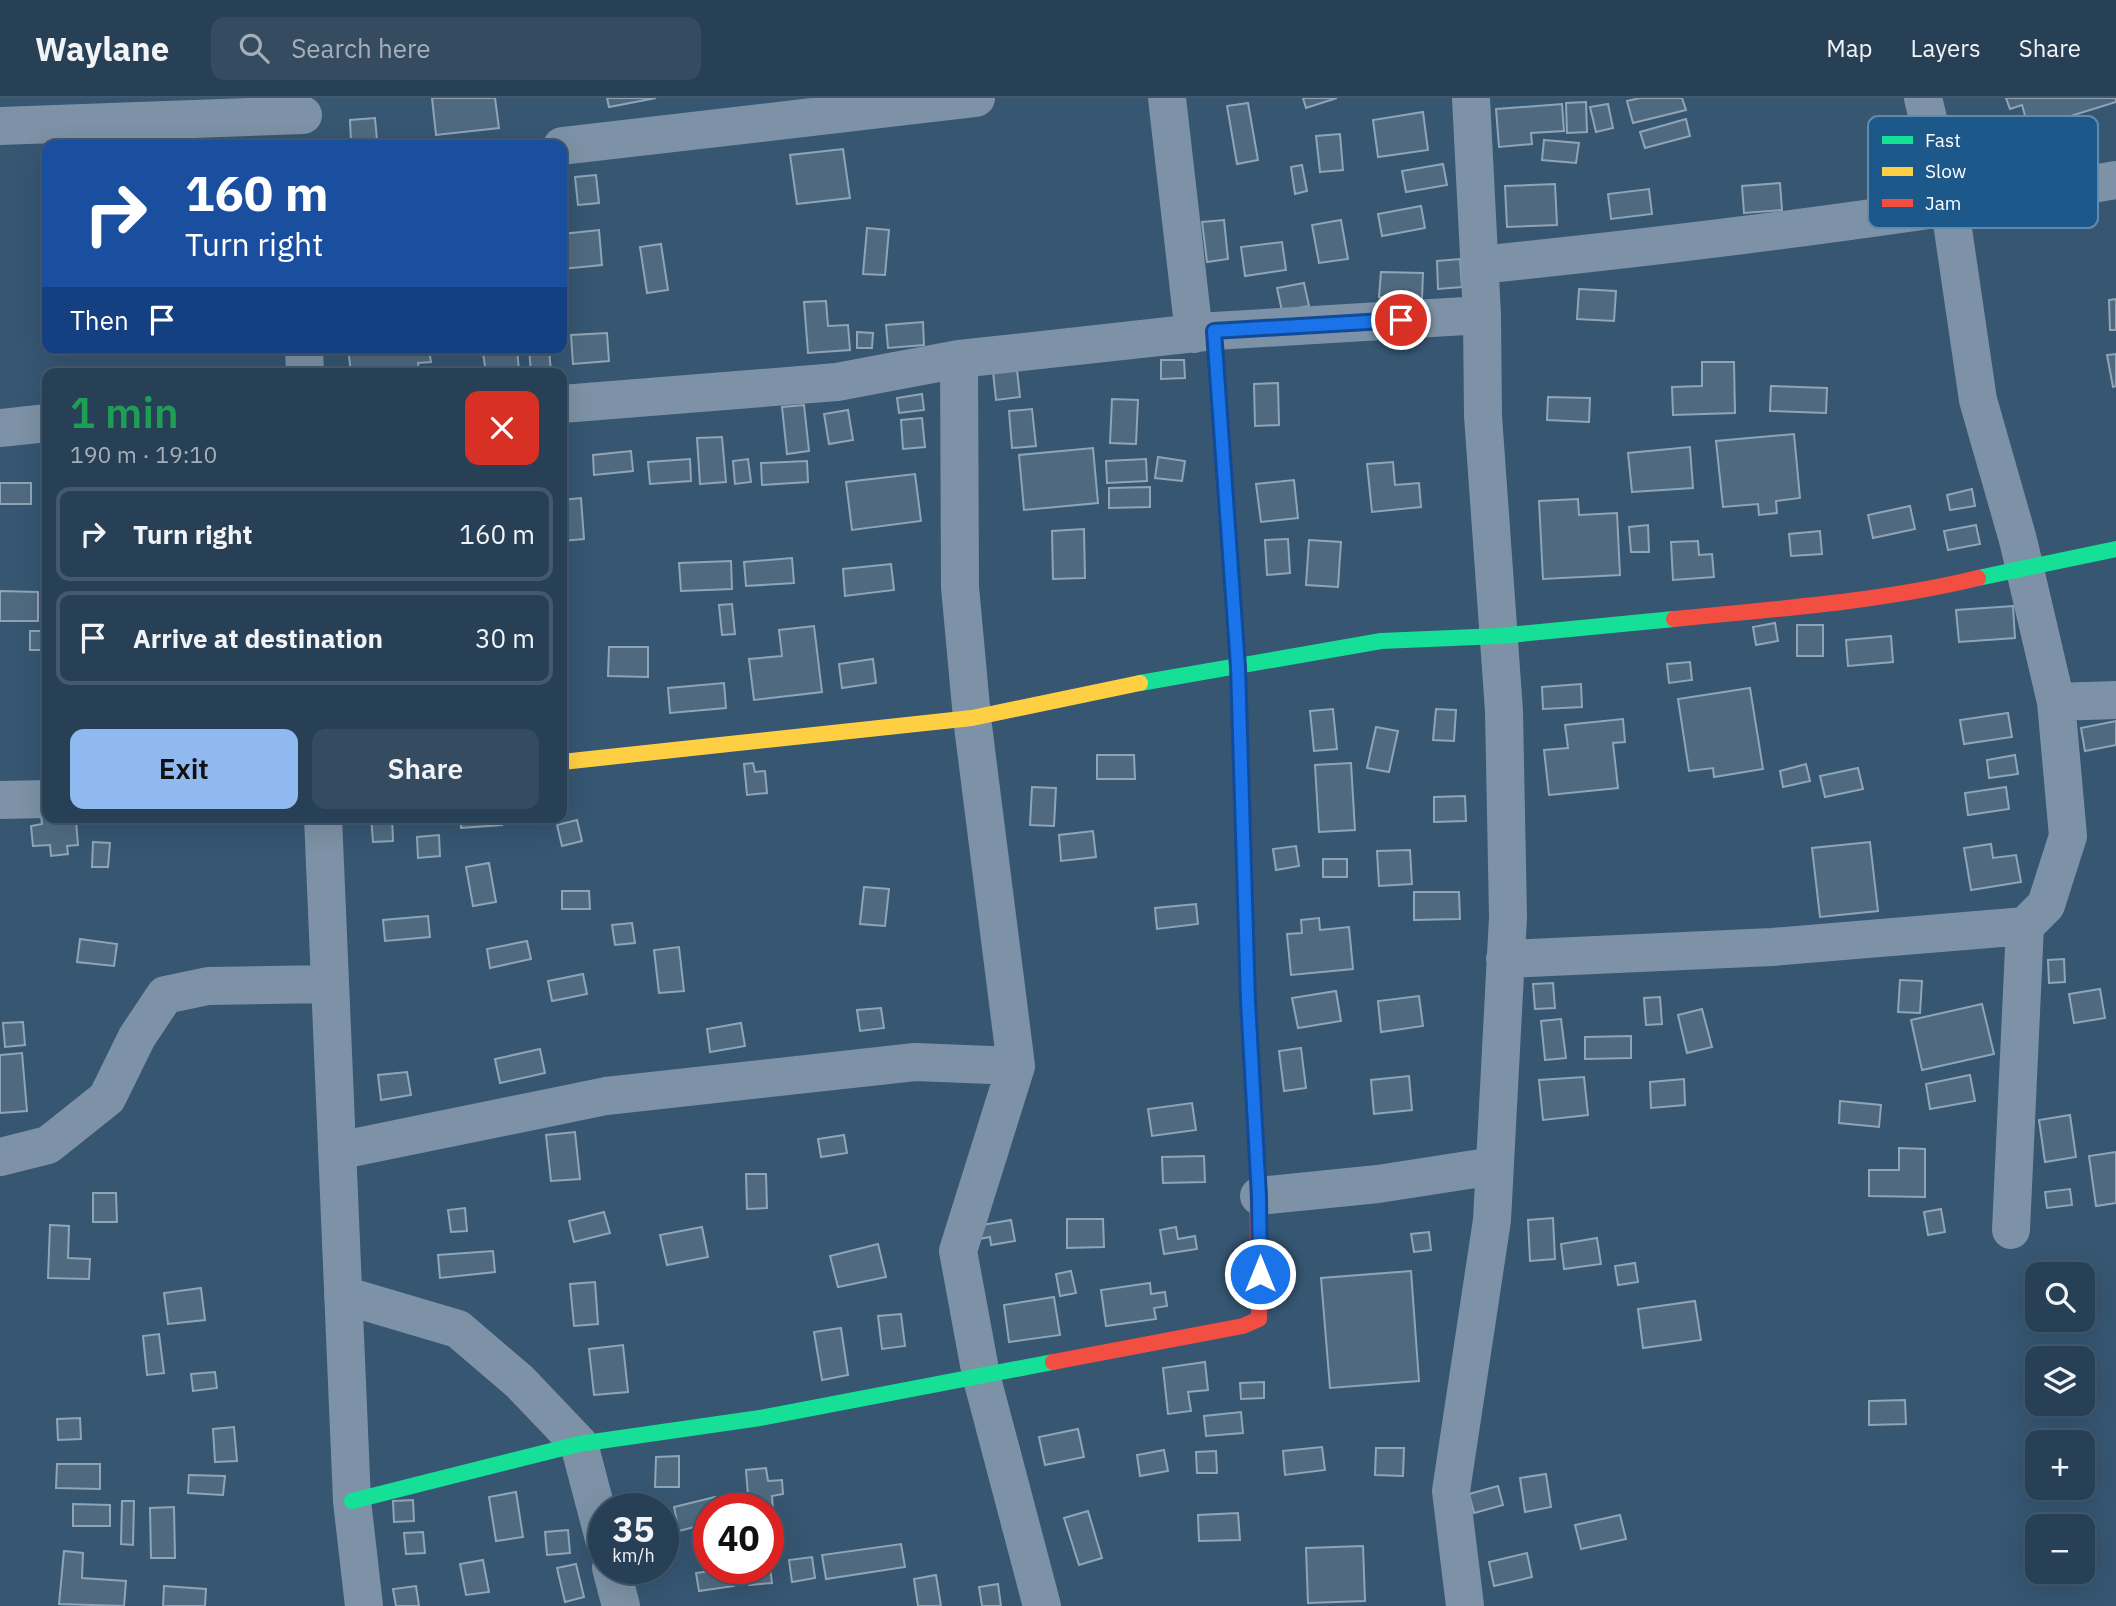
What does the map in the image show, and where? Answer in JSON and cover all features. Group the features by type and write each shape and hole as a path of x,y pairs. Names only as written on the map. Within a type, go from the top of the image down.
{"street":[{"path":"567,145 976,98"},
{"path":"352,1501 579,1444 760,1418 1243,1326 1259,1319 1259,1196 1248,1001 1238,667 1204,332 1167,98"},
{"path":"1465,1606 1451,1491 1492,1220 1508,917 1504,711 1483,416 1482,315 1471,98"},
{"path":"1923,98 1927,116"},
{"path":"0,126 303,119"},
{"path":"2098,183 2116,180"},
{"path":"1480,265 1713,241 1868,220"},
{"path":"1506,959 1772,947 2025,926 2046,905 2068,836 2056,702 2024,566 1978,400 1953,228"},
{"path":"567,404 837,382 959,359 1204,332 1482,315"},
{"path":"959,359 960,587 972,718 1016,1066 958,1251 981,1375 1042,1606"},
{"path":"0,428 42,424"},
{"path":"567,760 972,718 1078,694 1381,642 1499,636 1804,606 1936,588 2024,566 2116,549"},
{"path":"2056,702 2116,700"},
{"path":"0,800 42,799"},
{"path":"323,823 352,1501 364,1606"},
{"path":"2011,1230 2025,926"},
{"path":"0,1157 48,1145 107,1098 137,1037 165,995 208,986 330,984"},
{"path":"337,1151 620,1094 915,1062 1016,1066"},
{"path":"1259,1196 1378,1184 1494,1166"},
{"path":"343,1295 458,1329 520,1382 579,1444 592,1493"},
{"path":"615,1584 621,1606"}],"building":[{"path":"432,98 495,98 499,128 436,135"},
{"path":"607,98 656,98 609,107"},
{"path":"1303,98 1337,98 1306,108"},
{"path":"1640,98 1682,98 1686,110 1633,123 1627,101"},
{"path":"2006,98 2116,98 2116,102 2071,116 2025,116 2022,105 2010,109"},
{"path":"1586,102 1587,132 1567,133 1566,103"},
{"path":"1248,103 1258,160 1237,164 1227,106"},
{"path":"1562,104 1564,131 1531,133 1532,144 1499,147 1496,109"},
{"path":"1608,104 1613,128 1596,132 1590,107"},
{"path":"1423,112 1428,150 1378,157 1373,120"},
{"path":"375,118 377,140 351,140 350,120"},
{"path":"1686,119 1690,136 1645,148 1640,132"},
{"path":"1340,134 1343,170 1320,172 1316,136"},
{"path":"1544,140 1579,143 1576,163 1542,160"},
{"path":"843,149 850,198 797,204 790,155"},
{"path":"1443,164 1447,185 1406,192 1402,171"},
{"path":"1302,165 1307,191 1295,194 1291,167"},
{"path":"596,175 599,203 578,205 575,177"},
{"path":"1780,183 1782,210 1744,213 1742,186"},
{"path":"1555,184 1557,225 1507,227 1505,186"},
{"path":"1649,189 1652,214 1611,219 1608,194"},
{"path":"1421,206 1425,228 1382,236 1378,214"},
{"path":"1224,220 1228,259 1207,262 1202,222"},
{"path":"1341,220 1348,259 1319,263 1312,225"},
{"path":"867,228 889,230 885,275 863,274"},
{"path":"599,230 602,265 567,268 567,233"},
{"path":"1282,242 1286,270 1245,276 1241,247"},
{"path":"661,244 668,290 647,293 640,247"},
{"path":"1460,259 1462,287 1438,289 1437,261"},
{"path":"1381,272 1423,273 1422,299 1379,297"},
{"path":"1304,283 1309,306 1282,311 1277,288"},
{"path":"1579,289 1616,291 1614,321 1577,319"},
{"path":"2116,299 2116,330 2110,330 2109,300"},
{"path":"826,301 828,326 848,325 850,350 808,353 804,302"},
{"path":"923,322 924,345 888,348 886,325"},
{"path":"857,332 873,333 872,348 857,348"},
{"path":"607,333 609,361 573,364 571,335"},
{"path":"349,354 430,354 431,362 418,363 418,368 350,368"},
{"path":"483,354 517,354 519,368 485,368"},
{"path":"529,354 549,354 551,368 531,368"},
{"path":"2116,354 2116,386 2113,387 2107,355"},
{"path":"1161,360 1184,360 1185,378 1161,379"},
{"path":"1702,362 1734,362 1735,413 1673,415 1672,387 1702,386"},
{"path":"1017,370 1020,397 996,400 993,372"},
{"path":"1278,383 1279,425 1255,426 1254,384"},
{"path":"1771,386 1827,388 1826,413 1770,411"},
{"path":"922,394 924,410 899,413 897,398"},
{"path":"1548,397 1590,398 1589,422 1547,420"},
{"path":"1112,399 1138,400 1136,444 1110,443"},
{"path":"804,405 809,451 787,454 782,407"},
{"path":"1032,409 1036,446 1012,448 1009,411"},
{"path":"848,410 853,440 829,444 824,414"},
{"path":"922,418 925,447 903,449 901,420"},
{"path":"1794,434 1800,498 1776,501 1777,513 1759,515 1758,504 1723,507 1716,441"},
{"path":"722,437 726,482 700,484 697,438"},
{"path":"1690,447 1693,488 1632,492 1628,453"},
{"path":"1093,448 1098,503 1024,510 1019,455"},
{"path":"631,451 633,471 594,475 593,455"},
{"path":"1158,457 1185,461 1182,481 1155,478"},
{"path":"690,459 691,481 650,484 648,462"},
{"path":"748,459 751,482 735,484 733,461"},
{"path":"1146,459 1147,481 1107,483 1106,461"},
{"path":"807,461 808,482 762,485 761,463"},
{"path":"1393,462 1395,485 1419,483 1421,507 1372,512 1367,464"},
{"path":"915,474 921,521 852,530 846,482"},
{"path":"1294,480 1298,518 1261,522 1256,484"},
{"path":"0,483 31,483 31,504 0,504"},
{"path":"1150,487 1150,507 1109,508 1109,488"},
{"path":"1972,489 1975,506 1950,510 1947,495"},
{"path":"581,498 584,539 567,541 567,499"},
{"path":"1578,499 1579,515 1617,513 1620,575 1543,579 1539,501"},
{"path":"1910,506 1915,529 1873,538 1868,515"},
{"path":"1648,525 1649,552 1631,552 1629,527"},
{"path":"1976,525 1980,544 1948,550 1944,531"},
{"path":"1084,529 1085,578 1053,579 1052,531"},
{"path":"1820,531 1822,554 1791,556 1789,534"},
{"path":"1288,539 1290,573 1267,575 1265,540"},
{"path":"1309,540 1341,542 1338,587 1306,585"},
{"path":"1698,541 1699,555 1712,554 1714,577 1673,580 1671,542"},
{"path":"792,558 794,583 746,586 744,562"},
{"path":"731,561 732,589 681,591 679,563"},
{"path":"891,564 894,590 845,596 843,569"},
{"path":"0,591 38,592 38,621 0,621"},
{"path":"732,604 735,634 722,635 719,605"},
{"path":"2013,606 2015,638 1959,642 1956,610"},
{"path":"1775,623 1778,641 1756,645 1753,627"},
{"path":"1797,625 1823,625 1823,656 1797,656"},
{"path":"814,626 822,692 754,700 749,659 782,656 779,630"},
{"path":"30,631 42,631 42,650 30,650"},
{"path":"1891,636 1893,662 1848,666 1846,640"},
{"path":"609,647 648,647 648,677 608,676"},
{"path":"873,659 876,683 842,688 839,664"},
{"path":"1690,662 1692,680 1669,683 1667,664"},
{"path":"724,683 726,708 670,713 668,688"},
{"path":"1581,684 1582,707 1543,709 1542,687"},
{"path":"1750,688 1763,769 1714,777 1713,768 1689,771 1678,699"},
{"path":"1333,709 1337,749 1314,751 1310,711"},
{"path":"1436,709 1456,710 1454,741 1433,740"},
{"path":"2008,713 2012,737 1964,744 1960,720"},
{"path":"1623,719 1625,742 1613,743 1618,788 1549,795 1544,750 1568,748 1565,725"},
{"path":"2116,721 2116,745 2085,751 2081,728"},
{"path":"1376,727 1398,731 1389,772 1367,768"},
{"path":"1097,755 1134,755 1135,779 1097,779"},
{"path":"2015,755 2018,774 1989,778 1987,760"},
{"path":"753,763 755,772 765,771 767,793 747,795 744,764"},
{"path":"1351,763 1355,830 1319,832 1315,765"},
{"path":"1806,764 1810,781 1783,787 1780,771"},
{"path":"1858,768 1863,789 1825,797 1820,776"},
{"path":"1032,787 1056,788 1054,826 1030,825"},
{"path":"2006,787 2009,809 1968,815 1965,793"},
{"path":"1465,796 1466,821 1434,822 1434,797"},
{"path":"41,815 42,823 76,823 78,845 67,846 68,854 51,856 50,845 33,846 31,826 42,824"},
{"path":"577,820 582,841 562,846 557,825"},
{"path":"371,823 392,823 393,841 373,842"},
{"path":"461,823 502,825 461,828"},
{"path":"1093,831 1096,857 1061,861 1059,835"},
{"path":"439,835 440,856 418,858 417,837"},
{"path":"93,842 110,843 108,867 92,867"},
{"path":"1870,842 1878,911 1820,917 1812,848"},
{"path":"1991,844 1993,858 2016,855 2021,882 1971,890 1964,848"},
{"path":"1296,846 1299,866 1276,870 1273,849"},
{"path":"1410,850 1412,884 1379,886 1377,851"},
{"path":"1323,859 1347,859 1347,877 1323,877"},
{"path":"489,863 496,902 473,906 466,867"},
{"path":"864,887 889,889 885,926 860,924"},
{"path":"562,891 589,891 590,909 562,909"},
{"path":"1414,892 1459,892 1460,919 1414,920"},
{"path":"1196,904 1198,924 1157,929 1155,908"},
{"path":"428,916 430,937 385,941 383,920"},
{"path":"1319,918 1320,930 1349,927 1353,969 1291,975 1287,934 1302,933 1301,920"},
{"path":"632,923 635,943 615,945 612,925"},
{"path":"80,939 117,944 114,966 77,962"},
{"path":"527,941 531,959 490,968 487,949"},
{"path":"679,947 684,991 659,993 654,950"},
{"path":"2064,959 2065,982 2049,983 2048,960"},
{"path":"583,974 587,994 552,1001 548,981"},
{"path":"1900,980 1922,981 1920,1013 1898,1012"},
{"path":"1553,983 1555,1008 1535,1009 1533,984"},
{"path":"2100,989 2105,1018 2074,1023 2069,994"},
{"path":"1336,991 1341,1021 1298,1028 1292,998"},
{"path":"1419,996 1423,1026 1381,1032 1378,1001"},
{"path":"1660,997 1662,1024 1646,1025 1644,998"},
{"path":"1982,1004 1994,1054 1922,1070 1911,1020"},
{"path":"881,1008 884,1028 860,1031 857,1010"},
{"path":"1702,1009 1712,1047 1687,1053 1678,1015"},
{"path":"1561,1019 1566,1058 1545,1060 1541,1021"},
{"path":"23,1022 25,1045 5,1047 3,1023"},
{"path":"741,1023 745,1046 710,1052 707,1029"},
{"path":"1631,1036 1631,1058 1585,1059 1585,1037"},
{"path":"1301,1048 1306,1088 1284,1091 1279,1051"},
{"path":"540,1049 545,1073 500,1083 495,1059"},
{"path":"22,1053 27,1111 0,1113 0,1055"},
{"path":"407,1072 411,1095 381,1100 378,1075"},
{"path":"1970,1075 1975,1101 1930,1109 1926,1084"},
{"path":"1409,1076 1412,1110 1374,1114 1371,1080"},
{"path":"1584,1077 1588,1115 1543,1120 1539,1080"},
{"path":"1684,1079 1685,1105 1651,1108 1650,1082"},
{"path":"1840,1101 1881,1105 1879,1127 1839,1123"},
{"path":"1192,1103 1196,1130 1152,1136 1148,1109"},
{"path":"2070,1115 2076,1157 2045,1162 2039,1120"},
{"path":"575,1132 580,1179 551,1181 546,1135"},
{"path":"844,1135 847,1153 821,1157 818,1139"},
{"path":"1899,1148 1925,1149 1925,1197 1869,1196 1869,1170 1899,1170"},
{"path":"2116,1152 2116,1203 2096,1206 2089,1156"},
{"path":"1204,1156 1205,1182 1163,1183 1162,1157"},
{"path":"746,1174 766,1174 767,1208 747,1209"},
{"path":"2070,1189 2072,1205 2047,1208 2045,1192"},
{"path":"93,1193 116,1193 117,1222 93,1222"},
{"path":"465,1208 467,1231 451,1232 448,1210"},
{"path":"1941,1209 1945,1232 1928,1235 1924,1212"},
{"path":"604,1212 610,1233 574,1242 569,1221"},
{"path":"1553,1218 1555,1259 1530,1261 1528,1220"},
{"path":"1067,1219 1103,1219 1104,1247 1067,1248"},
{"path":"1011,1220 1015,1241 991,1245 990,1237 979,1239 976,1226"},
{"path":"50,1225 69,1226 68,1258 90,1259 89,1279 48,1278"},
{"path":"702,1227 708,1257 667,1265 660,1235"},
{"path":"1176,1227 1178,1239 1195,1236 1197,1249 1164,1254 1160,1230"},
{"path":"1429,1232 1431,1250 1414,1252 1411,1234"},
{"path":"1597,1238 1601,1264 1564,1269 1561,1244"},
{"path":"878,1244 886,1277 838,1287 830,1256"},
{"path":"493,1251 495,1272 440,1278 438,1255"},
{"path":"1635,1263 1638,1282 1618,1285 1615,1266"},
{"path":"1071,1271 1076,1293 1060,1296 1056,1274"},
{"path":"1411,1271 1419,1381 1330,1388 1321,1278"},
{"path":"595,1282 598,1324 574,1326 570,1284"},
{"path":"1150,1283 1151,1294 1165,1292 1167,1306 1154,1308 1156,1319 1106,1326 1101,1290"},
{"path":"201,1288 205,1320 168,1324 164,1293"},
{"path":"1054,1297 1060,1335 1009,1342 1004,1305"},
{"path":"1695,1301 1701,1340 1643,1348 1638,1309"},
{"path":"901,1314 905,1346 882,1349 878,1316"},
{"path":"841,1328 848,1375 822,1380 814,1332"},
{"path":"159,1334 164,1373 147,1375 143,1336"},
{"path":"623,1345 628,1392 594,1395 589,1349"},
{"path":"1205,1362 1208,1390 1188,1392 1191,1411 1168,1414 1163,1368"},
{"path":"215,1372 217,1388 193,1391 191,1374"},
{"path":"1264,1382 1264,1398 1241,1399 1240,1383"},
{"path":"1905,1400 1906,1424 1869,1425 1869,1401"},
{"path":"1241,1412 1243,1433 1206,1436 1204,1416"},
{"path":"80,1418 81,1439 58,1440 57,1419"},
{"path":"234,1427 237,1461 215,1462 213,1429"},
{"path":"1078,1429 1084,1457 1045,1465 1039,1437"},
{"path":"1322,1447 1325,1470 1285,1475 1283,1451"},
{"path":"1376,1448 1404,1448 1403,1476 1375,1475"},
{"path":"1164,1450 1168,1471 1140,1476 1137,1455"},
{"path":"1216,1451 1217,1473 1197,1473 1196,1452"},
{"path":"679,1456 679,1487 655,1487 656,1457"},
{"path":"57,1464 100,1464 100,1489 56,1488"},
{"path":"766,1468 768,1481 782,1480 783,1493 748,1493 746,1470"},
{"path":"1546,1474 1551,1507 1525,1512 1520,1478"},
{"path":"189,1475 225,1476 223,1495 188,1493"},
{"path":"1498,1486 1503,1505 1474,1513 1469,1494"},
{"path":"516,1492 523,1537 496,1541 489,1497"},
{"path":"413,1500 414,1521 394,1522 393,1501"},
{"path":"122,1501 134,1501 133,1545 121,1544"},
{"path":"693,1502 693,1527 679,1531 679,1506"},
{"path":"73,1504 110,1505 110,1526 73,1526"},
{"path":"174,1507 175,1558 151,1558 150,1508"},
{"path":"1088,1511 1102,1558 1079,1565 1064,1518"},
{"path":"1238,1513 1240,1540 1199,1541 1198,1515"},
{"path":"1620,1515 1626,1539 1581,1549 1575,1525"},
{"path":"568,1530 570,1553 547,1555 545,1532"},
{"path":"423,1532 425,1553 406,1554 404,1533"},
{"path":"901,1544 905,1567 826,1579 822,1555"},
{"path":"1363,1546 1365,1601 1308,1603 1306,1548"},
{"path":"64,1551 83,1553 82,1578 126,1581 124,1606 59,1604"},
{"path":"1527,1553 1532,1577 1494,1586 1489,1562"},
{"path":"812,1557 815,1578 792,1582 789,1560"},
{"path":"483,1560 489,1592 466,1595 460,1564"},
{"path":"576,1564 584,1597 565,1602 557,1568"},
{"path":"936,1575 941,1606 918,1606 914,1579"},
{"path":"698,1584 734,1584 734,1586 699,1591"},
{"path":"998,1584 1001,1606 982,1606 979,1587"},
{"path":"164,1586 206,1589 205,1606 163,1606"},
{"path":"416,1586 419,1606 396,1606 393,1589"}],"traffic: fast":[{"path":"1214,331 1238,667 1241,752"},
{"path":"1978,578 2116,549"},
{"path":"1140,683 1381,641 1499,636 1674,619"},
{"path":"352,1501 579,1444 760,1418 1053,1362"}],"traffic: slow":[{"path":"567,761 972,718 1140,683"},
{"path":"1241,752 1248,1001 1257,1164"}],"traffic: jam":[{"path":"1674,619 1865,599 1978,578"},
{"path":"1053,1362 1243,1326 1259,1319 1257,1164"}],"route":[{"path":"1260,1274 1259,1196 1248,1001 1238,667 1214,331 1401,320"}]}
